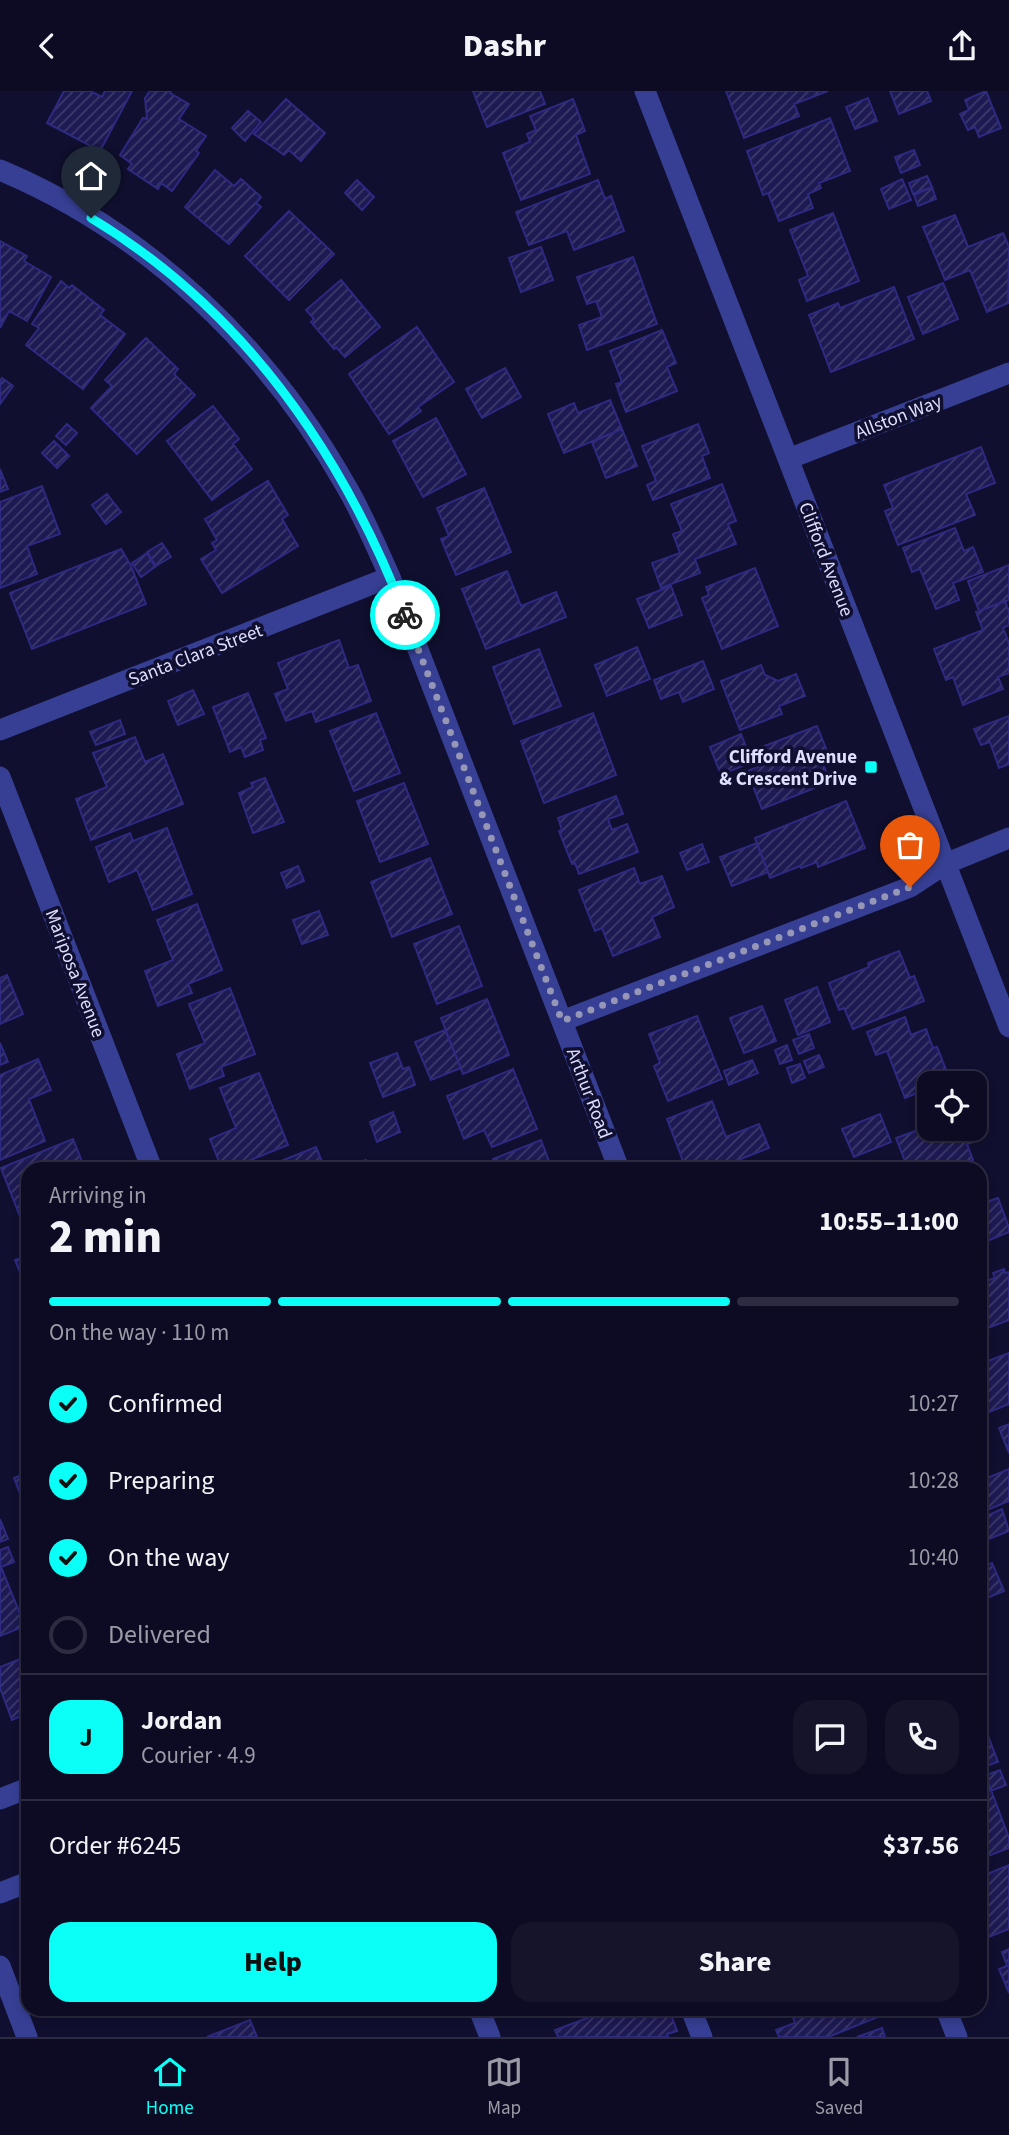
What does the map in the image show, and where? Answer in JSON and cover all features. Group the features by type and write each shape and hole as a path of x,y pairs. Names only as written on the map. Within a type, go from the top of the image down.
{"street":[{"name":"Clifford Avenue","path":"645,91 1009,1027"},
{"name":"Arthur Road","path":"0,170 73,208 141,251 189,291 239,339 276,383 327,453 363,517 390,577 616,1162"},
{"name":"Allston Way","path":"788,459 1009,373"},
{"name":"Santa Clara Street","path":"0,730 390,577"},
{"name":"Mariposa Avenue","path":"0,777 149,1162"},
{"path":"562,1021 910,887 945,864 1009,838"},
{"path":"0,1799 21,1791"},
{"path":"0,1893 21,1885"},
{"path":"0,1966 24,2027"},
{"path":"482,2016 490,2037"},
{"path":"694,2016 702,2037"},
{"path":"949,2016 957,2037"}],"building":[{"path":"64,91 90,91 102,97 105,91 132,91 100,151 47,123"},
{"path":"150,91 171,91 170,93 189,104 179,119 206,136 196,151 199,153 172,191 161,183 158,189 128,169 132,164 120,155 143,118 147,119 145,98"},
{"path":"473,91 540,91 545,104 487,127"},
{"path":"726,91 828,91 794,104 799,116 744,138"},
{"path":"890,91 927,91 931,101 899,114"},
{"path":"986,91 1001,128 979,137 975,127 968,130 960,114 969,110 965,100"},
{"path":"868,98 877,121 855,129 846,107"},
{"path":"286,99 325,133 301,161 289,150 284,155 254,134"},
{"path":"573,99 585,131 576,135 590,174 521,200 503,153 530,142 527,134 536,130 530,116"},
{"path":"248,111 261,122 245,141 232,128"},
{"path":"830,118 850,171 819,183 821,188 808,194 813,208 779,221 768,193 763,195 747,151"},
{"path":"914,150 920,165 901,173 895,157"},
{"path":"215,170 234,186 241,179 261,197 256,203 261,207 229,244 185,207"},
{"path":"927,176 932,187 913,194 909,183"},
{"path":"902,179 911,200 889,209 881,189"},
{"path":"357,180 374,197 362,210 345,193"},
{"path":"598,180 605,199 611,196 624,231 574,250 567,231 529,245 516,212"},
{"path":"932,187 936,199 918,206 914,195"},
{"path":"289,211 334,254 289,300 245,256"},
{"path":"833,213 859,281 807,301 799,280 808,276 790,230"},
{"path":"955,215 968,247 1003,233 1009,247 1008,303 987,312 970,270 945,280 923,227"},
{"path":"0,241 27,256 24,261 51,277 27,321 9,311 0,328"},
{"path":"541,247 553,280 521,292 509,258"},
{"path":"633,257 657,324 587,350 579,325 602,317 596,301 587,304 577,277"},
{"path":"341,280 380,327 345,357 336,347 334,349 311,322 314,319 306,310"},
{"path":"61,281 69,288 72,285 104,310 100,315 125,334 83,389 26,345 39,328 32,324"},
{"path":"943,283 958,319 923,334 908,297"},
{"path":"894,287 914,339 831,372 809,315 838,303 840,308"},
{"path":"417,327 454,382 418,407 421,411 389,434 349,374"},
{"path":"662,330 676,363 667,367 677,391 626,412 616,384 622,382 610,351"},
{"path":"146,338 178,369 174,374 195,395 137,454 91,408 112,386 105,380"},
{"path":"505,368 521,397 482,418 466,389"},
{"path":"2,378 13,386 0,404 0,381"},
{"path":"610,400 622,429 564,453 548,414 574,403 578,413"},
{"path":"213,406 239,439 233,444 252,469 212,500 167,441"},
{"path":"436,418 466,474 423,497 393,441"},
{"path":"67,424 77,433 66,445 56,436"},
{"path":"698,424 709,453 702,456 710,478 653,500 647,485 656,481 642,446"},
{"path":"622,429 637,466 606,478 592,442"},
{"path":"54,441 69,456 57,468 42,453"},
{"path":"981,447 995,483 966,494 975,515 898,545 885,511 893,508 884,485"},
{"path":"0,469 8,489 0,492"},
{"path":"268,481 288,515 282,519 298,546 222,593 201,559 216,550 212,543 217,540 205,519"},
{"path":"722,484 736,521 728,524 736,544 695,559 700,573 661,588 652,563 680,553 673,534 682,531 671,504"},
{"path":"42,486 60,534 27,546 37,574 0,588 0,502"},
{"path":"484,488 511,552 456,575 441,539 449,536 437,508"},
{"path":"107,494 121,512 106,524 92,505"},
{"path":"955,528 964,551 973,547 983,572 953,583 959,600 936,609 920,569 912,572 903,548"},
{"path":"162,543 171,557 156,566 147,552"},
{"path":"121,549 146,604 32,649 10,593"},
{"path":"147,553 155,567 141,577 132,563"},
{"path":"1009,565 1009,600 979,611 968,581"},
{"path":"755,568 778,626 722,649 702,598 709,595 706,587"},
{"path":"507,571 521,606 556,592 566,617 486,649 462,589"},
{"path":"671,586 682,615 649,628 637,599"},
{"path":"1005,601 1009,612 1009,625 1003,628 1009,643 1009,673 998,677 1003,689 963,705 953,677 946,680 934,649 983,630 976,612"},
{"path":"339,640 349,668 358,665 371,701 316,722 312,711 286,721 275,694 288,689 278,663"},
{"path":"637,647 650,679 607,696 595,665"},
{"path":"539,649 561,706 514,724 493,667"},
{"path":"703,661 714,689 683,702 679,692 661,699 654,680"},
{"path":"761,665 765,675 778,681 796,674 805,696 779,706 782,714 740,730 721,681"},
{"path":"193,690 204,714 178,725 168,701"},
{"path":"248,693 266,738 260,740 263,750 245,757 241,747 230,752 213,707"},
{"path":"376,713 400,773 354,791 330,731"},
{"path":"593,713 616,775 544,803 521,741"},
{"path":"1009,716 1009,764 999,768 990,742 981,745 974,729"},
{"path":"120,720 125,734 96,745 90,732"},
{"path":"817,726 829,756 821,759 830,782 762,809 747,771 766,764 759,748"},
{"path":"741,734 752,762 721,775 710,747"},
{"path":"135,737 145,762 163,754 183,804 91,840 76,799 107,787 93,753"},
{"path":"265,778 284,822 253,833 239,793 253,787 251,783"},
{"path":"404,783 428,844 380,862 357,801"},
{"path":"616,796 623,814 608,819 612,830 627,824 638,852 579,874 575,863 572,864 559,831 562,830 558,818"},
{"path":"846,801 865,848 818,867 817,862 770,878 755,838"},
{"path":"167,828 192,894 153,910 137,870 109,882 96,847 130,833 133,841"},
{"path":"757,843 768,872 732,886 720,857"},
{"path":"702,844 709,862 687,870 680,853"},
{"path":"430,858 452,914 392,937 371,882"},
{"path":"298,866 304,881 287,888 281,873"},
{"path":"634,868 640,884 662,876 674,907 652,917 660,937 613,956 602,928 595,931 579,890"},
{"path":"197,904 222,970 188,984 192,993 158,1006 145,971 173,960 157,920"},
{"path":"319,911 328,935 302,944 293,920"},
{"path":"459,926 482,986 437,1004 414,944"},
{"path":"899,951 910,978 914,976 924,1001 853,1029 844,1008 839,1010 829,983"},
{"path":"7,975 23,1014 0,1024 0,978"},
{"path":"817,987 830,1022 798,1035 785,1000"},
{"path":"230,988 255,1054 221,1067 224,1076 190,1089 177,1054 205,1043 189,1004"},
{"path":"487,999 509,1055 463,1074 441,1018"},
{"path":"762,1006 776,1041 744,1053 730,1018"},
{"path":"697,1016 722,1079 668,1101 654,1066 660,1063 649,1034"},
{"path":"905,1017 911,1035 926,1029 946,1071 917,1071 917,1093 905,1098 887,1051 876,1055 867,1032"},
{"path":"445,1030 461,1068 431,1080 415,1042"},
{"path":"809,1034 814,1048 799,1054 793,1040"},
{"path":"0,1043 8,1062 0,1065"},
{"path":"787,1045 792,1060 780,1064 775,1050"},
{"path":"397,1053 403,1069 409,1067 415,1085 383,1097 370,1063"},
{"path":"819,1055 824,1067 809,1073 804,1061"},
{"path":"38,1059 51,1090 29,1099 45,1141 0,1160 0,1075"},
{"path":"752,1060 758,1073 729,1085 724,1071"},
{"path":"800,1064 805,1078 792,1083 787,1068"},
{"path":"513,1069 537,1129 492,1147 484,1130 464,1139 447,1096"},
{"path":"259,1073 288,1145 246,1162 219,1162 210,1139 236,1128 220,1088"},
{"path":"712,1101 726,1137 759,1124 769,1148 733,1162 683,1162 667,1119"},
{"path":"393,1112 400,1132 377,1142 370,1122"},
{"path":"880,1114 891,1142 854,1157 842,1129"},
{"path":"917,1130 917,1141 973,1142 967,1144 973,1160 968,1162 905,1162 896,1138"},
{"path":"73,1139 82,1162 21,1162 21,1219 1,1168"},
{"path":"541,1140 549,1162 494,1162 493,1159"},
{"path":"316,1147 322,1162 278,1162"},
{"path":"998,1198 1009,1232 987,1241 987,1202"},
{"path":"21,1258 21,1275 15,1260"},
{"path":"1004,1269 1005,1273 1009,1272 1009,1320 987,1328 987,1281 995,1278 993,1273"},
{"path":"1009,1353 1009,1404 987,1413 987,1361"},
{"path":"1009,1424 1009,1453 999,1428"},
{"path":"1009,1469 1009,1501 987,1510 987,1478"},
{"path":"21,1475 21,1496 14,1478"},
{"path":"1002,1509 1009,1531 989,1539 987,1515"},
{"path":"0,1519 8,1539 0,1542"},
{"path":"8,1547 14,1562 1,1567 21,1616 21,1628 0,1636 0,1550"},
{"path":"992,1563 1004,1591 987,1598 987,1565"},
{"path":"21,1659 21,1716 12,1720 0,1688 0,1667"},
{"path":"987,1733 998,1762 987,1766"},
{"path":"1000,1770 1006,1785 991,1791 987,1775"},
{"path":"987,1779 1009,1838 1009,1848 987,1856"},
{"path":"1009,1865 1009,1929 987,1938 987,1874"},
{"path":"1009,1949 1009,1993 999,1969 1007,1966 1002,1952"},
{"path":"592,2016 672,2016 677,2031 667,2034 668,2037 558,2037 555,2030"},
{"path":"793,2016 878,2017 828,2037 779,2037 776,2030 795,2023"},
{"path":"250,2020 257,2037 207,2037"},
{"path":"882,2028 885,2037 857,2037"}],"way so far":[{"path":"405,615 562,1021 910,887"}],"place":[{"name":"Clifford Avenue & Crescent Drive","path":"871,767"}],"route":[{"path":"91,218 167,271 214,313 283,391 327,453 347,487 363,517 405,615"}]}
